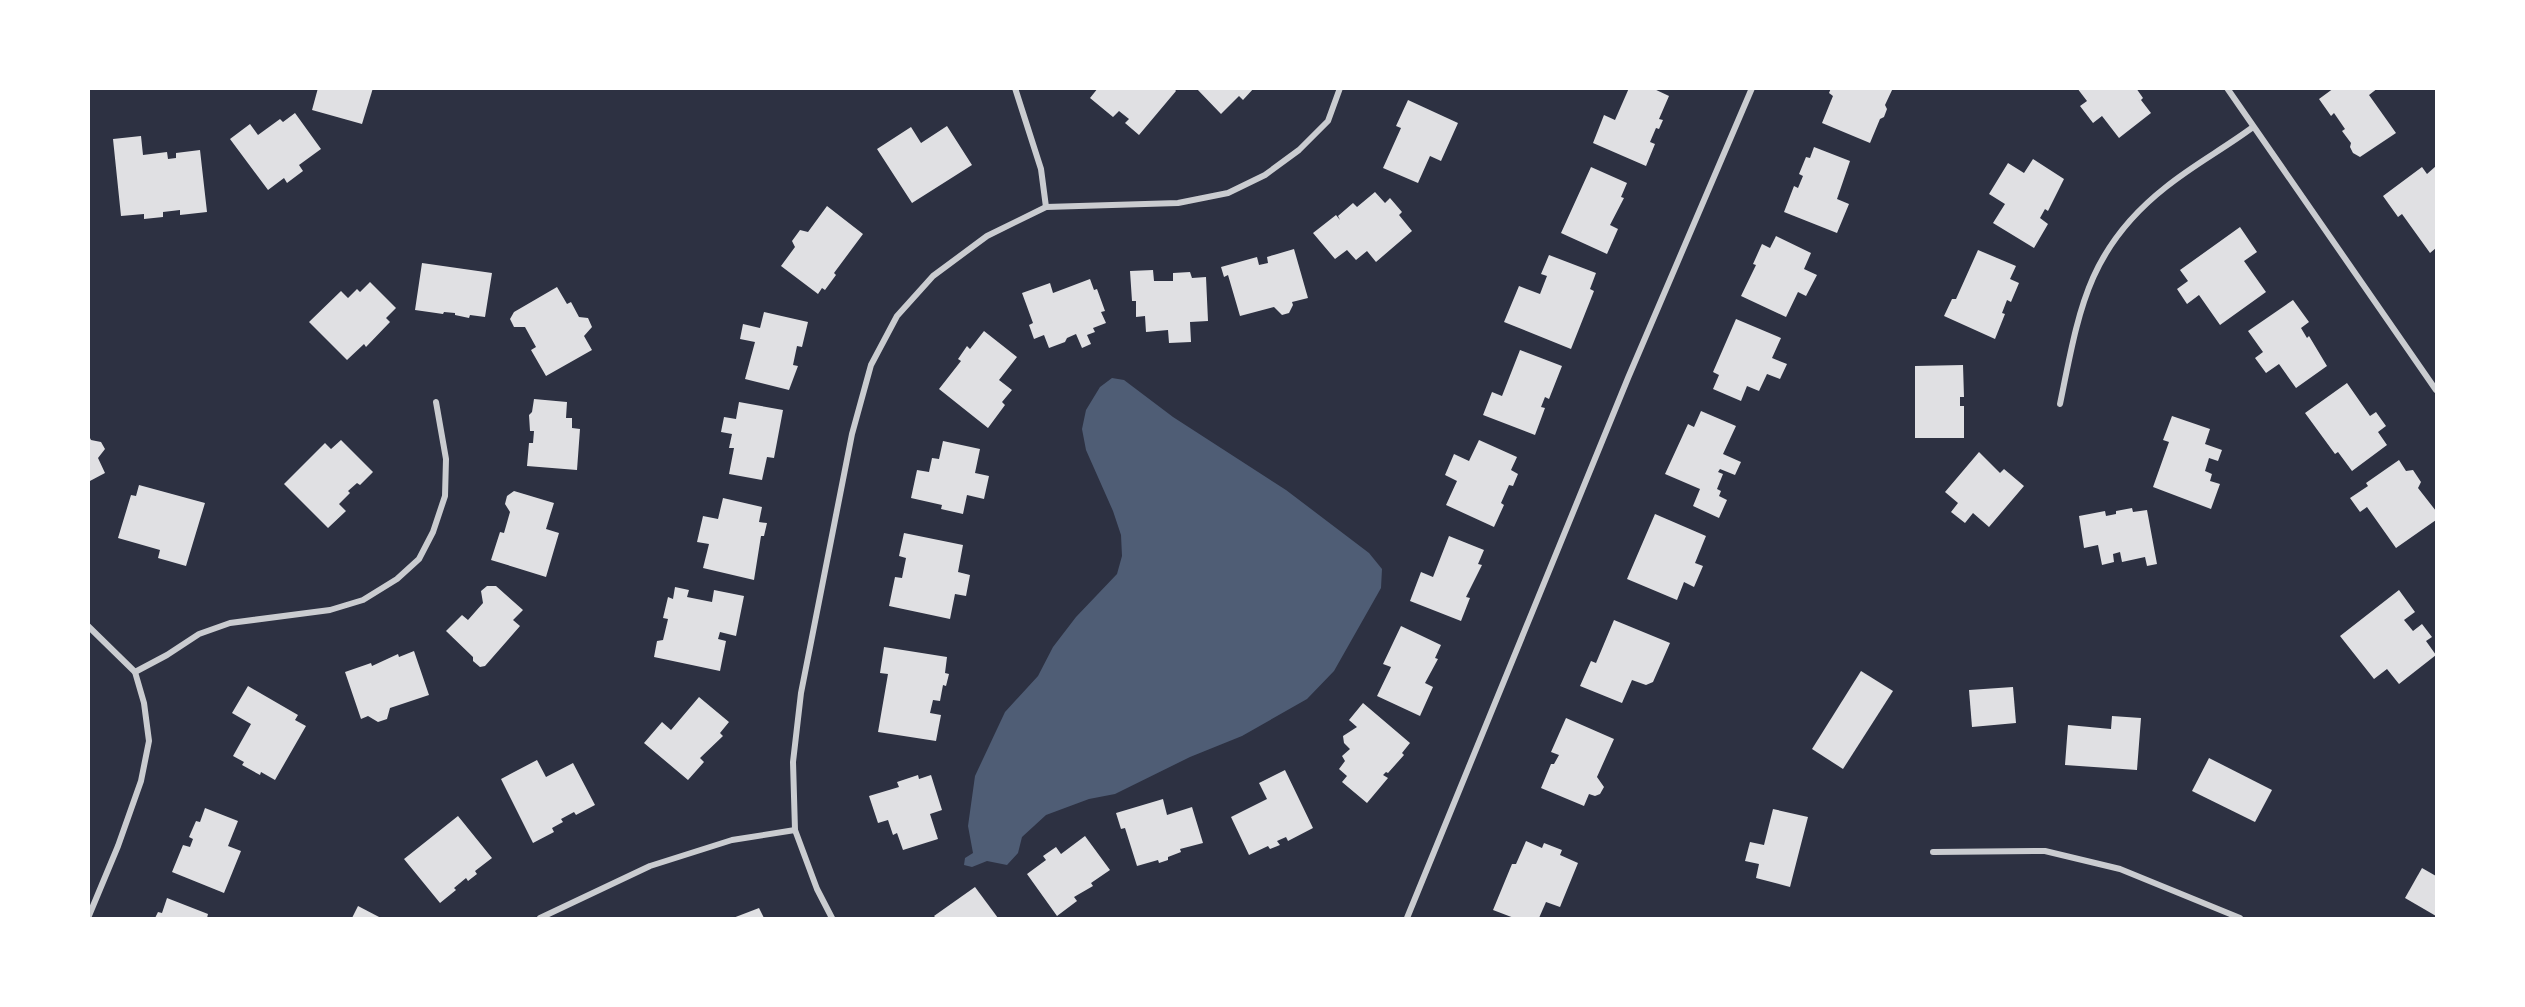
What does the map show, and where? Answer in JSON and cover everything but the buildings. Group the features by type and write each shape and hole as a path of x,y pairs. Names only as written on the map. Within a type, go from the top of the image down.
{"street":[{"path":"1015,88 1041,169 1046,207"},
{"path":"832,918 795,830 793,762 801,693 852,434 871,365 897,316 933,276 987,236 1046,207 1178,203 1228,193 1266,175 1299,150 1328,121 1340,88"},
{"path":"1407,918 1628,378 1752,88"},
{"path":"2227,88 2436,390"},
{"path":"2060,404 2077,321 2096,267 2120,230 2166,187 2253,127"},
{"path":"135,672 199,634 230,623 330,610 363,600 397,579 419,559 433,532 445,496 446,459 436,402"},
{"path":"88,626 135,672 144,704 149,741 141,781 118,846 88,918"},
{"path":"540,918 650,866 732,840 795,830"},
{"path":"1933,852 2045,851 2120,869 2240,918"}],"water":[{"path":"1112,378 1124,380 1173,417 1286,490 1369,553 1382,569 1381,588 1334,671 1307,699 1242,736 1190,757 1115,794 1089,799 1046,815 1022,837 1018,853 1007,865 987,861 972,867 964,865 965,858 973,853 968,826 975,776 1005,712 1038,676 1053,647 1076,617 1117,574 1122,556 1121,535 1086,450 1082,429 1086,410 1100,387"}]}
